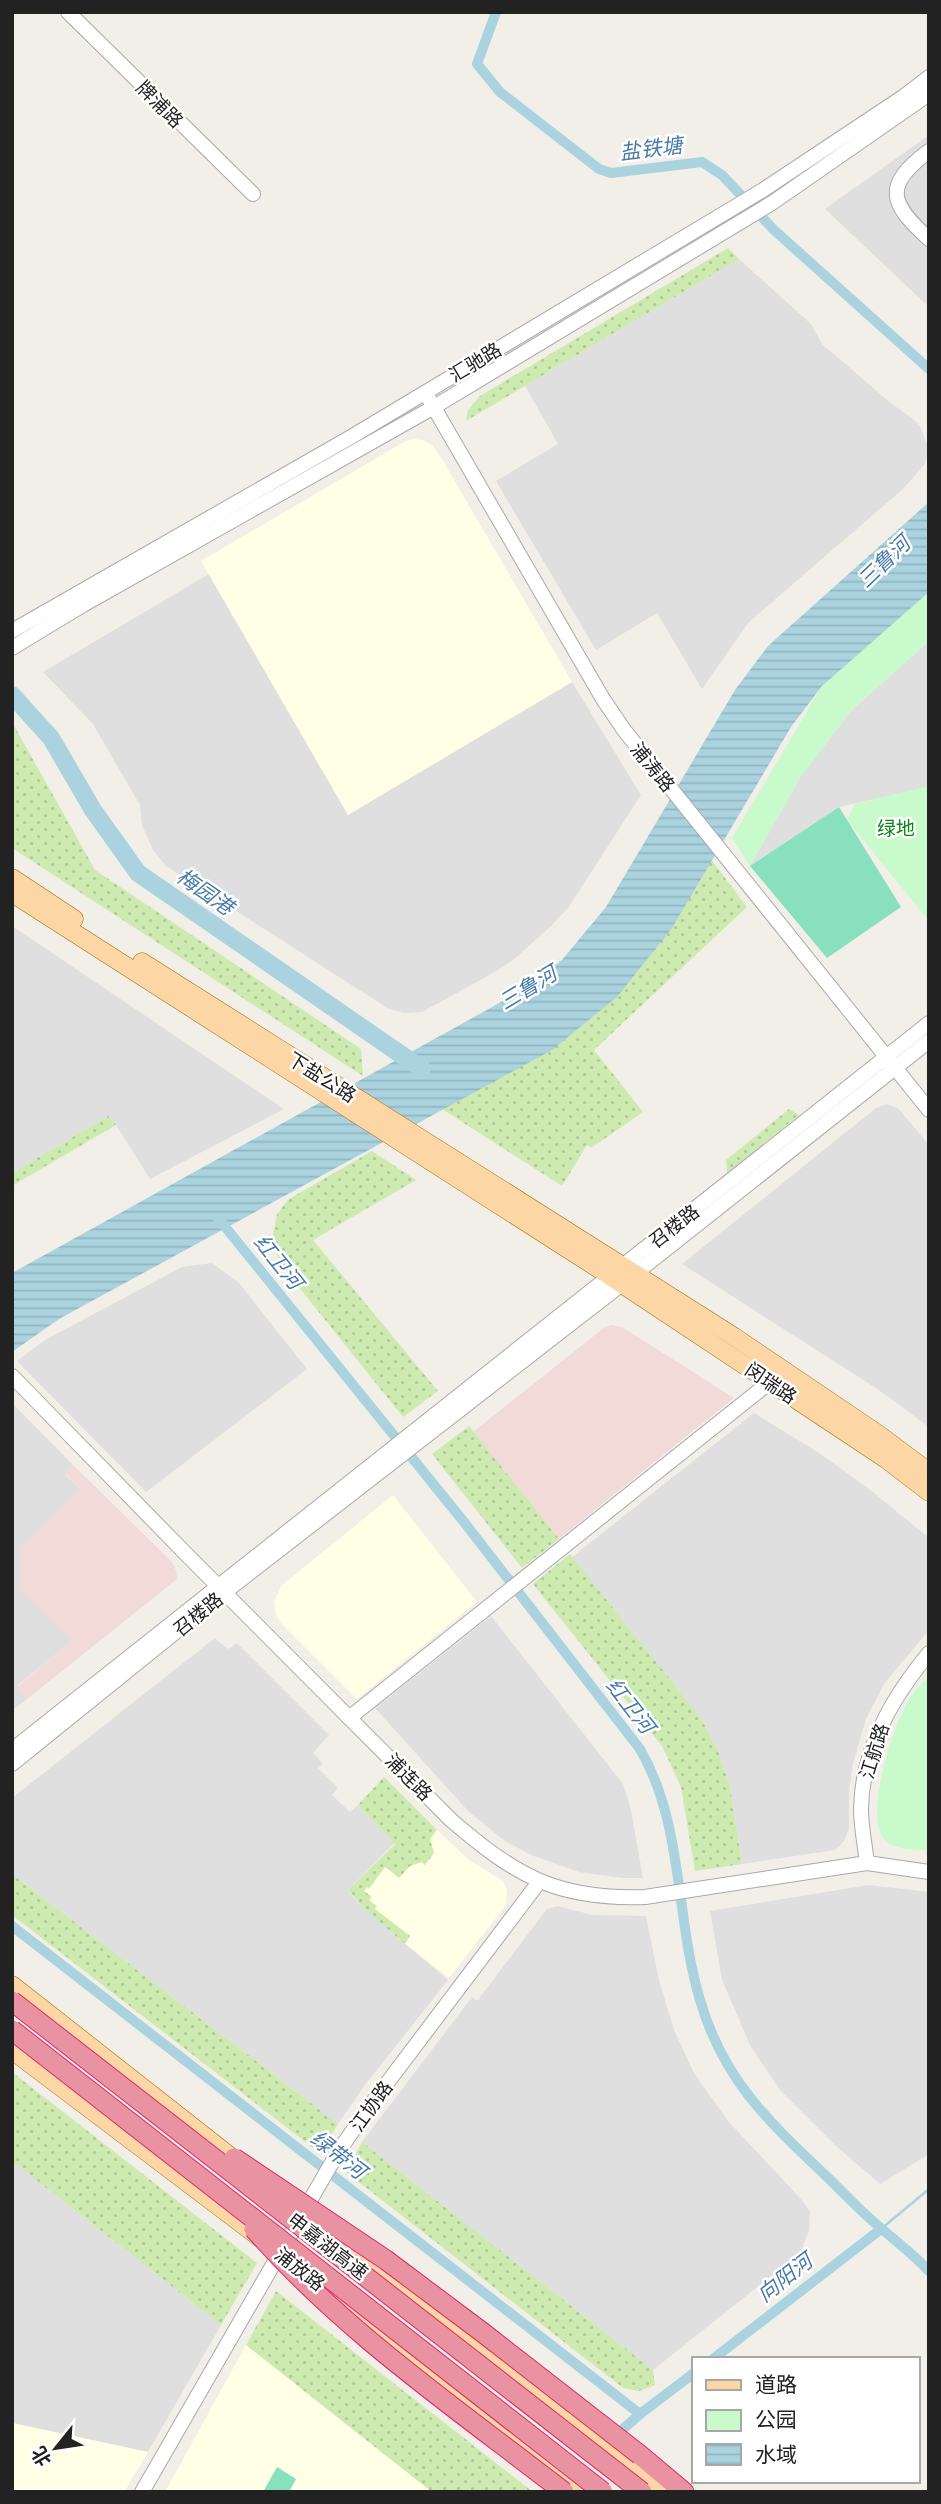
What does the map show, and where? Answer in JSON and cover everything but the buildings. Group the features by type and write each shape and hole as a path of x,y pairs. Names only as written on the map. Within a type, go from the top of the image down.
{"highway":[{"name":"申嘉湖高速","path":"12,2001 642,2492"},
{"name":"申嘉湖高速","path":"12,2030 223,2194 584,2491"},
{"path":"148,2106 205,2139 386,2260 640,2455 684,2492"},
{"path":"223,2194 286,2266 364,2336 584,2491"}],"main road":[{"name":"下盐公路","path":"12,878 335,1093"},
{"name":"下盐公路","path":"12,893 622,1275"},
{"name":"闵瑞路","path":"622,1275 770,1382 886,1459 929,1492"},
{"name":"闵瑞路","path":"622,1275 756,1351 929,1472"},
{"path":"12,1985 658,2492"},
{"name":"浦放路","path":"12,2050 281,2253 584,2491"}],"street":[{"name":"牌浦路","path":"68,12 253,194"},
{"name":"汇驰路","path":"12,631 351,437 763,190 850,134 929,77"},
{"name":"汇驰路","path":"12,648 83,605 434,407 772,203 929,94"},
{"path":"929,151 908,167 896,187 899,207 929,239"},
{"name":"浦涛路","path":"424,392 603,699 624,730 929,1110"},
{"name":"召楼路","path":"12,1750 422,1432 890,1063 929,1023"},
{"name":"召楼路","path":"890,1063 929,1041"},
{"name":"浦连路","path":"12,1376 451,1820 512,1868 539,1882 589,1896 614,1898 657,1895 867,1863 929,1872"},
{"path":"349,1718 770,1382"},
{"name":"召楼路","path":"12,1764 221,1589"},
{"name":"江航路","path":"867,1863 861,1810 863,1783 876,1737 897,1695 929,1653"},
{"name":"江协路","path":"142,2492 338,2152 539,1882"}],"shaded area":[{"path":"929,135 929,307 825,209"},
{"path":"739,259 811,324 822,344 920,426 929,449 925,464 903,489 749,622 702,689 657,613 596,650 496,481 558,444 525,386"},
{"path":"413,439 432,445 440,456 572,682 348,815 201,561"},
{"path":"209,574 348,814 572,682 641,795 568,908 513,960 422,1012 404,1013 389,1009 166,866 153,850 142,825 140,805 93,724 43,672"},
{"path":"929,641 929,787 839,807 750,866 801,776 851,711"},
{"path":"12,926 284,1109 150,1179 108,1116 12,1173"},
{"path":"887,1104 898,1108 929,1145 929,1427 876,1388 682,1264 876,1108"},
{"path":"212,1263 239,1283 307,1369 146,1492 17,1361 45,1340 182,1267"},
{"path":"605,1327 622,1327 734,1398 559,1539 473,1432"},
{"path":"12,1403 73,1465 65,1474 81,1490 20,1549 72,1641 17,1686 27,1699 12,1710"},
{"path":"754,1413 816,1451 868,1488 929,1538 929,1630 884,1684 866,1719 853,1763 849,1792 849,1829 844,1841 835,1850 742,1864 730,1786 718,1751 701,1718 572,1557"},
{"path":"73,1465 171,1561 177,1579 27,1699 17,1687 72,1641 20,1589 20,1549 81,1490 65,1473"},
{"path":"393,1495 477,1602 357,1699 282,1624 276,1615 274,1601 282,1585"},
{"path":"491,1616 623,1784 631,1810 643,1878 579,1872 531,1855 505,1841 469,1812 375,1708"},
{"path":"215,1638 228,1649 237,1643 329,1735 313,1753 323,1764 318,1768 338,1788 332,1795 350,1812 358,1805 395,1844 348,1891 367,1911 448,1980 365,2085 338,2124 12,1874 12,1798"},
{"path":"422,1816 469,1860 503,1881 507,1890 506,1905 449,1978 399,1939 348,1890"},
{"path":"869,1885 929,1892 929,2154 880,2184 836,2146 780,2090 751,2047 722,1980 710,1911"},
{"path":"557,1906 593,1915 646,1916 659,1980 674,2030 694,2073 728,2121 810,2211 809,2231 800,2253 653,2370 362,2142 472,1997 477,2001 547,1909"},
{"path":"12,2161 221,2325 148,2452 12,2423"},
{"path":"246,2345 432,2492 165,2492"},
{"path":"12,2423 148,2452 124,2492 12,2492"}],"green space":[{"path":"728,248 739,259 466,421 468,410 480,396"},
{"path":"929,586 929,641 851,711 801,776 750,866 732,838 822,686"},
{"path":"12,722 95,870 361,1049 363,1076 12,848"},
{"name":"绿地","path":"929,786 929,921 847,820 855,804"},
{"path":"839,807 901,907 827,958 750,866"},
{"path":"689,830 747,907 594,1050 643,1112 591,1148 587,1145 562,1186 442,1109"},
{"path":"789,1109 799,1115 727,1173 726,1160"},
{"path":"108,1116 116,1125 12,1186 12,1173"},
{"path":"372,1151 416,1180 313,1240 438,1391 403,1417 281,1265 272,1240 277,1214 289,1199"},
{"path":"469,1426 559,1539 522,1568 432,1454"},
{"path":"570,1554 701,1718 718,1751 730,1786 742,1864 695,1871 681,1787 662,1746 533,1584"},
{"path":"929,1676 929,1851 890,1844 879,1830 877,1814 882,1772 895,1730 910,1698"},
{"path":"384,1777 437,1830 430,1839 434,1853 425,1865 422,1862 410,1866 399,1878 385,1867 369,1889 367,1887 364,1891 372,1897 369,1900 377,1906 375,1909 410,1936 405,1944 367,1911 348,1890 395,1844 358,1805"},
{"path":"12,1874 338,2124 321,2154 12,1915"},
{"path":"12,2072 257,2263 221,2325 12,2161"},
{"path":"362,2142 653,2370 655,2385 639,2391 623,2388 346,2172"},
{"path":"276,2291 533,2492 432,2492 246,2345"},
{"path":"277,2467 296,2479 289,2492 263,2492"}],"water":[{"name":"三鲁河","path":"929,502 929,592 822,686 791,727 672,928 617,997 552,1050 59,1319 12,1352 12,1273 512,996 562,960 606,907 735,690 768,646"}],"waterway":[{"name":"盐铁塘","path":"496,12 477,64 500,92 599,169 611,173 702,162 722,175 774,230 929,369"},
{"name":"梅园港","path":"12,695 51,738 93,810 138,873 422,1069"},
{"name":"红卫河","path":"218,1218 464,1522 640,1749 654,1778 664,1809 672,1840 692,1969 700,2000 721,2053 749,2096 784,2135 867,2216 929,2271"},
{"name":"绿带河","path":"12,1926 640,2414"},
{"path":"881,2229 929,2189"},
{"name":"向阳河","path":"716,2357 881,2229"},
{"name":"向阳河","path":"613,2438 692,2375"}]}
